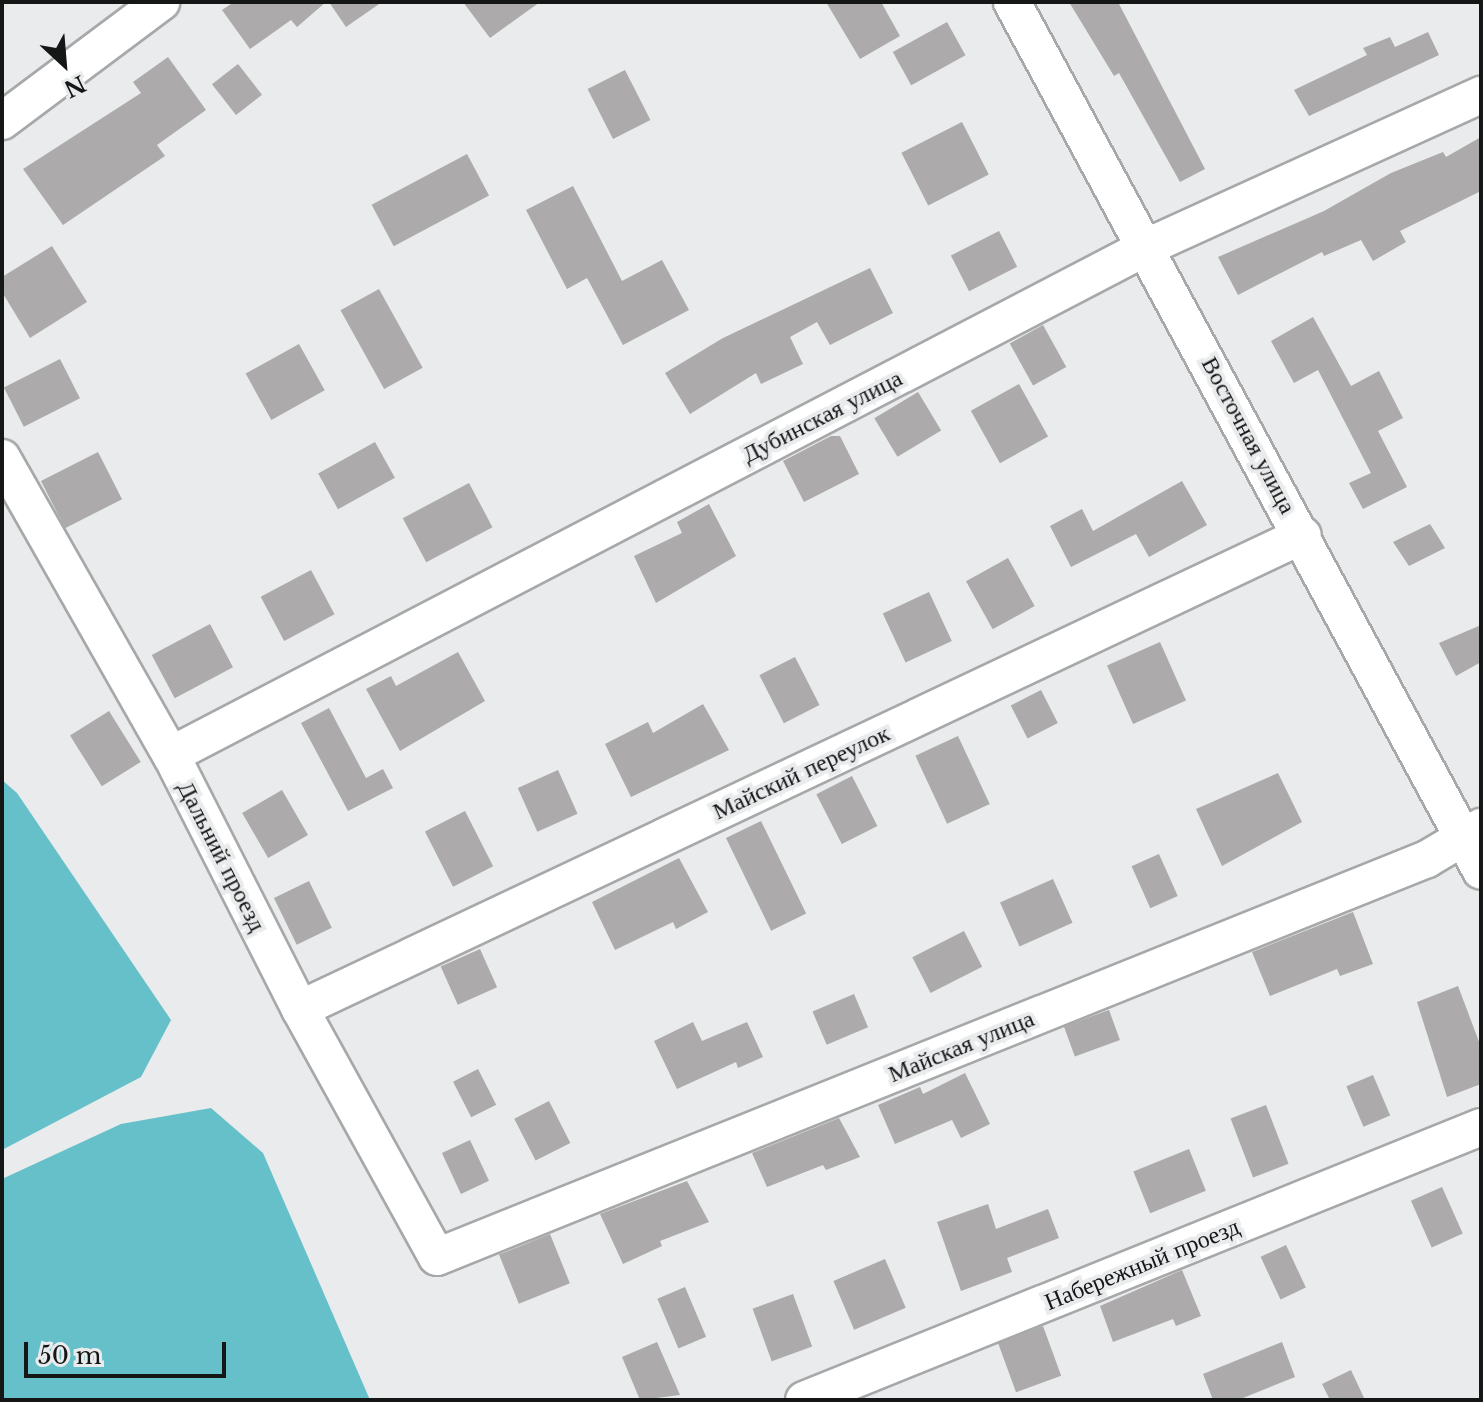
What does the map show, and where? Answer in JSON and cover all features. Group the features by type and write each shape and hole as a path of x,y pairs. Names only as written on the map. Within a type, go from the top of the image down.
{"street":[{"path":"2,121 161,2"},
{"name":"Восточная улица","path":"1012,2 1303,535 1472,833 1481,871"},
{"name":"Дубинская улица","path":"171,755 1147,247 1481,95"},
{"name":"Дальний проезд","path":"2,458 171,755 300,1009 437,1257"},
{"name":"Майский переулок","path":"300,1009 1303,535"},
{"name":"Майская улица","path":"437,1257 1427,859 1472,833"},
{"name":"Набережный проезд","path":"804,1400 1481,1127"}],"water":[{"path":"2,780 17,793 171,1020 141,1077 2,1150"},
{"path":"211,1108 263,1153 370,1400 2,1400 2,1179 121,1124"}],"building":[{"path":"234,2 326,2 297,27 291,20 250,49 222,10"},
{"path":"329,2 382,2 346,27"},
{"path":"463,2 540,2 490,38"},
{"path":"826,2 881,2 900,36 860,59"},
{"path":"1069,2 1118,2 1205,169 1180,182 1119,73 1114,76"},
{"path":"947,22 965,55 911,85 893,52"},
{"path":"1428,32 1439,55 1309,116 1294,90 1367,55 1363,48 1390,37 1395,47"},
{"path":"168,57 206,110 157,145 165,156 63,225 23,169 141,93 133,82"},
{"path":"238,64 262,95 236,115 212,84"},
{"path":"625,70 650,120 613,139 588,89"},
{"path":"962,122 989,175 928,205 901,153"},
{"path":"1481,137 1481,191 1400,231 1406,242 1373,261 1361,240 1324,256 1322,252 1238,295 1218,257 1324,211 1391,173 1443,152 1446,157"},
{"path":"467,154 489,195 394,246 372,205"},
{"path":"573,186 622,281 662,260 689,310 623,345 587,278 567,289 526,210"},
{"path":"999,231 1017,267 969,291 951,256"},
{"path":"52,246 87,302 30,338 2,292 2,277"},
{"path":"870,268 893,313 830,345 817,322 790,337 803,364 761,384 756,373 690,414 665,373 723,338"},
{"path":"379,289 423,368 384,389 341,310"},
{"path":"1313,317 1351,386 1379,371 1403,418 1378,431 1407,487 1363,509 1349,483 1371,473 1318,370 1294,383 1271,341"},
{"path":"1043,325 1066,367 1033,385 1010,343"},
{"path":"299,344 325,390 271,420 246,374"},
{"path":"60,359 80,398 24,427 4,388"},
{"path":"1019,384 1048,436 1000,463 971,411"},
{"path":"918,392 941,431 897,457 874,418"},
{"path":"831,436 840,436 859,474 804,502 783,461"},
{"path":"375,442 395,478 338,509 318,474"},
{"path":"98,452 122,499 65,528 41,481"},
{"path":"1182,481 1207,525 1149,557 1136,534 1071,567 1050,526 1082,509 1093,531"},
{"path":"469,483 492,527 426,562 403,518"},
{"path":"709,504 736,556 656,603 634,556 682,533 677,522"},
{"path":"1430,524 1445,548 1409,566 1393,542"},
{"path":"1008,558 1035,606 993,629 966,581"},
{"path":"311,570 334,614 284,641 261,597"},
{"path":"929,592 952,641 906,662 883,614"},
{"path":"210,624 233,667 175,698 152,655"},
{"path":"1481,625 1481,662 1456,676 1439,643"},
{"path":"1160,642 1186,700 1133,724 1107,666"},
{"path":"458,652 485,701 400,751 366,689 391,676 396,686"},
{"path":"795,657 820,705 784,723 759,675"},
{"path":"1041,690 1058,723 1028,738 1011,705"},
{"path":"703,704 729,750 631,797 605,744 648,722 653,733"},
{"path":"329,708 366,778 383,769 393,788 348,811 301,723"},
{"path":"109,711 141,762 102,786 70,735"},
{"path":"958,736 990,804 947,824 915,756"},
{"path":"558,770 578,814 537,832 518,788"},
{"path":"1278,773 1302,822 1222,866 1196,809"},
{"path":"852,776 877,826 842,844 816,794"},
{"path":"282,790 308,835 268,858 242,813"},
{"path":"465,811 493,866 453,887 425,831"},
{"path":"761,821 806,914 771,931 726,838"},
{"path":"1159,854 1178,896 1150,908 1132,866"},
{"path":"679,858 708,912 676,929 673,922 615,950 592,902"},
{"path":"1053,879 1073,923 1020,946 1000,903"},
{"path":"309,881 332,928 297,945 274,898"},
{"path":"1353,912 1373,964 1340,976 1337,969 1270,996 1252,952"},
{"path":"964,931 982,967 930,993 912,957"},
{"path":"480,949 497,987 458,1005 441,966"},
{"path":"1458,986 1481,1047 1481,1084 1447,1097 1417,1002"},
{"path":"854,994 868,1027 827,1045 813,1012"},
{"path":"1109,1010 1120,1040 1075,1056 1064,1026"},
{"path":"693,1022 702,1041 747,1022 763,1057 738,1068 736,1062 677,1089 654,1041"},
{"path":"478,1069 496,1105 471,1117 453,1082"},
{"path":"965,1073 990,1124 961,1138 952,1120 895,1144 878,1105 920,1087 923,1094"},
{"path":"1373,1075 1390,1116 1363,1127 1346,1086"},
{"path":"549,1101 570,1143 536,1161 514,1119"},
{"path":"1266,1105 1289,1164 1253,1177 1231,1119"},
{"path":"839,1118 860,1157 826,1170 823,1165 767,1187 752,1153"},
{"path":"470,1140 489,1181 461,1194 442,1153"},
{"path":"1189,1149 1206,1191 1150,1213 1133,1171"},
{"path":"687,1181 709,1222 660,1241 662,1246 623,1264 600,1214"},
{"path":"1442,1187 1463,1234 1432,1247 1411,1201"},
{"path":"988,1204 996,1229 1048,1209 1059,1238 1007,1258 1012,1272 961,1291 937,1222"},
{"path":"550,1234 570,1283 519,1304 499,1255"},
{"path":"1286,1245 1306,1288 1280,1299 1261,1257"},
{"path":"885,1259 906,1308 854,1330 833,1281"},
{"path":"1182,1270 1201,1316 1176,1326 1173,1319 1113,1342 1100,1306"},
{"path":"685,1287 706,1337 678,1348 657,1299"},
{"path":"793,1294 812,1347 772,1361 753,1309"},
{"path":"1043,1326 1061,1376 1016,1392 998,1342"},
{"path":"657,1342 680,1395 640,1400 622,1357"},
{"path":"1282,1342 1295,1377 1238,1400 1213,1400 1203,1374"},
{"path":"1351,1370 1365,1400 1330,1400 1322,1384"}]}
